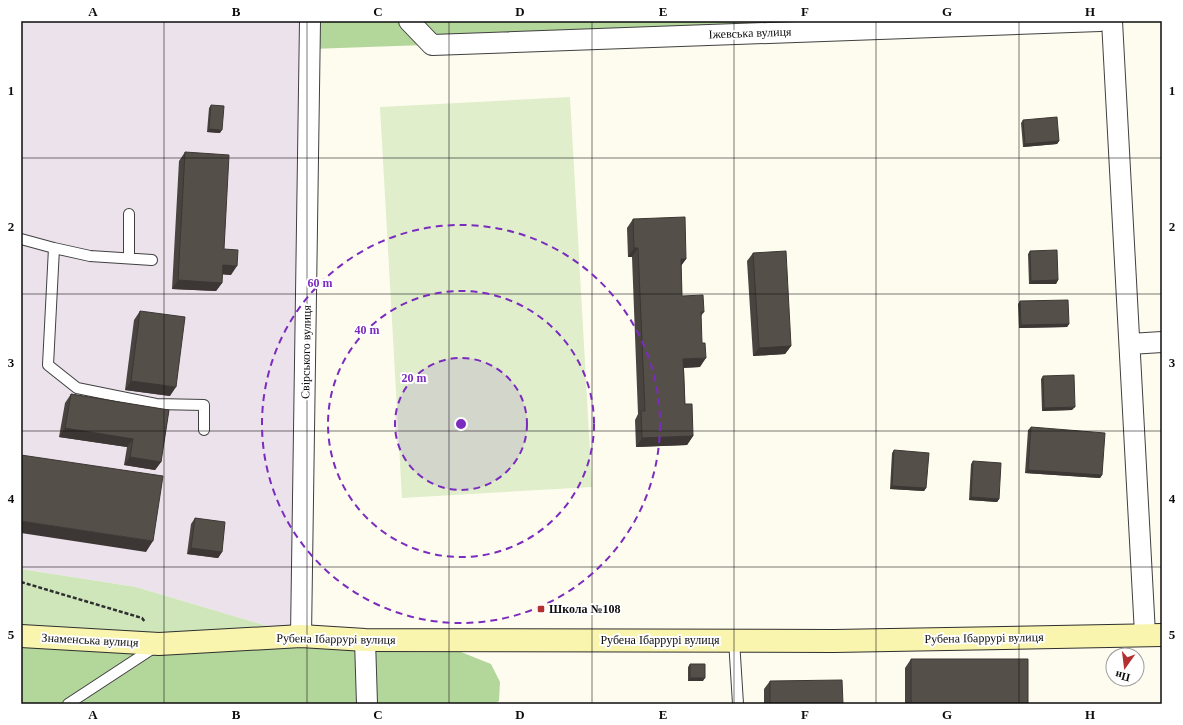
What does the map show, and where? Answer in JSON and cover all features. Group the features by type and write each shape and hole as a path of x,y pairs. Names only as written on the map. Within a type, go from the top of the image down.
{"main road":[{"name":"Рубена Ібаррурі вулиця","path":"159,644 301,636 365,640 834,641 1153,635"},
{"name":"Знаменська вулиця","path":"21,636 159,644"}],"street":[{"name":"Свірського вулиця","path":"301,636 310,21"},
{"name":"Іжевська вулиця","path":"409,21 432,45 1100,21"},
{"path":"1112,21 1130,344 1153,635"},
{"path":"1130,344 1162,342"},
{"path":"365,640 367,704"}],"lane":[{"path":"129,214 129,258"},
{"path":"21,239 90,256 152,260"},
{"path":"54,248 48,365 77,388 156,404 204,405 204,430"},
{"path":"734,640 738,704"},
{"path":"68,704 159,644"}],"path":[{"path":"21,582 142,618 159,644"}],"shaded area":[{"path":"21,21 310,21 301,636 136,587 21,569"}],"green space":[{"path":"310,21 1100,21 311,49"},
{"path":"570,97 592,487 402,498 380,107"},
{"path":"21,569 136,587 301,636 21,636"},
{"path":"21,636 420,647 461,652 491,664 500,682 499,701 494,704 21,704"}],"building":[{"path":"211,105 224,106 222,130 209,129"},
{"path":"1057,117 1059,141 1025,144 1023,120"},
{"path":"185,152 229,155 224,249 238,250 237,266 223,265 222,283 178,280"},
{"path":"685,217 686,259 681,259 682,296 703,295 704,312 701,312 702,343 705,343 706,358 683,359 685,404 692,404 693,436 642,438 641,411 645,411 638,248 634,248 633,219"},
{"path":"1057,250 1058,280 1031,281 1030,251"},
{"path":"786,251 791,346 759,348 753,253"},
{"path":"1068,300 1069,324 1021,325 1020,301"},
{"path":"140,311 185,317 176,387 131,381"},
{"path":"1074,375 1075,407 1044,408 1043,376"},
{"path":"71,394 169,410 161,462 130,457 133,439 65,428"},
{"path":"1031,427 1105,433 1102,475 1028,470"},
{"path":"894,450 929,453 926,488 892,486"},
{"path":"21,455 163,476 153,541 21,521"},
{"path":"973,461 1001,463 999,499 971,497"},
{"path":"195,518 225,522 222,552 191,548"},
{"path":"911,659 1028,659 1028,704 911,704"},
{"path":"690,664 705,664 705,678 690,678"},
{"path":"842,680 843,704 770,704 770,681"}],"place":[{"name":"Школа №108","path":"541,609"}]}
